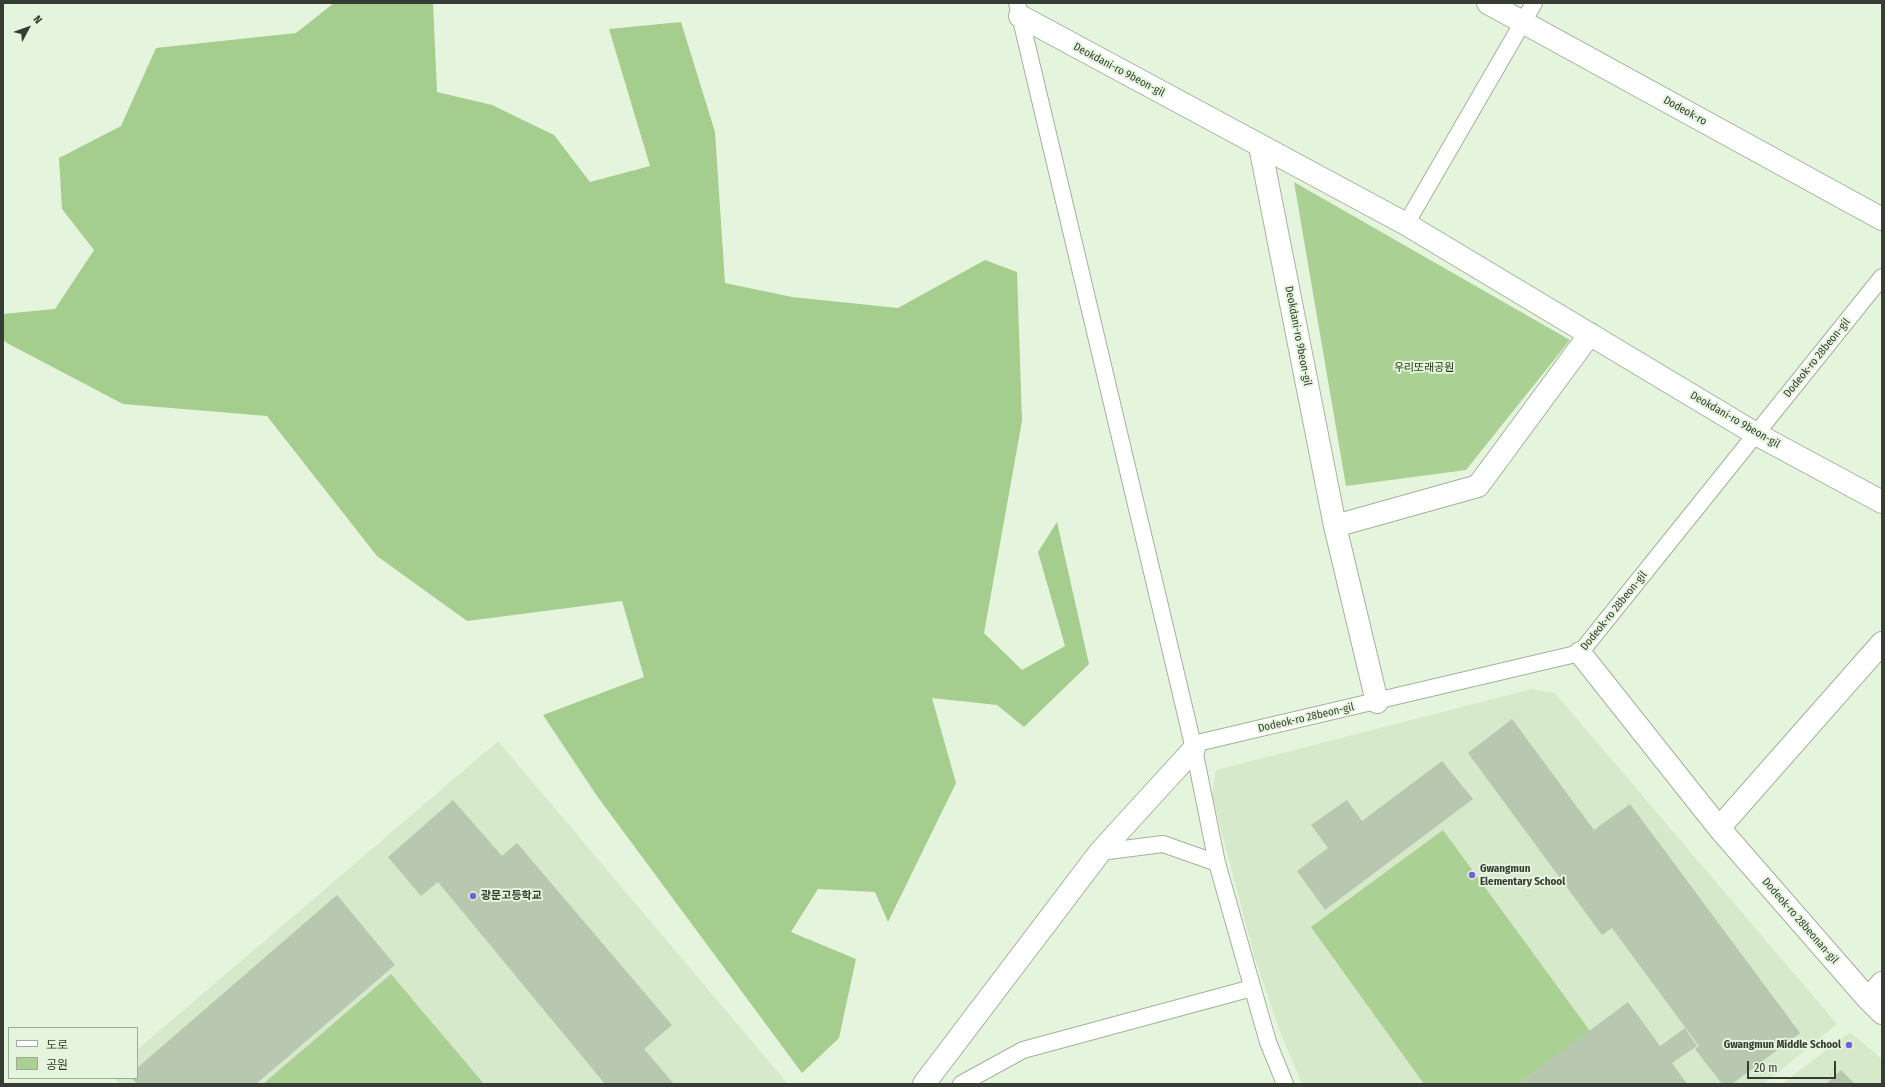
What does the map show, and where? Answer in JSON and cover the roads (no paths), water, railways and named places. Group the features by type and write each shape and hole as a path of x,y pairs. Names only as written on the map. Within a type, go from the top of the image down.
{"street":[{"name":"Dodeok-ro","path":"1488,3 1882,219"},
{"name":"Deokdani-ro 9beon-gil","path":"1019,9 1260,146 1406,224 1756,434 1882,502"},
{"name":"Deokdani-ro 9beon-gil","path":"1260,146 1335,526 1377,702"},
{"path":"1335,526 1478,486 1590,334"},
{"path":"1719,828 1882,643"},
{"name":"Dodeok-ro 28beonan-gil","path":"1580,653 1719,828 1875,1006"},
{"path":"924,1084 1100,852 1193,746"},
{"path":"1875,1006 1882,983"}],"lane":[{"path":"1406,224 1534,3"},
{"path":"1019,9 1193,746 1217,863 1268,1042 1285,1084"},
{"name":"Dodeok-ro 28beon-gil","path":"1193,746 1580,653 1882,277"},
{"path":"1100,852 1163,844 1217,863"},
{"path":"961,1084 1023,1050 1252,988"}],"place":[{"name":"Gwangmun Elementary School","path":"1472,875"},
{"name":"광문고등학교","path":"473,896"},
{"name":"Gwangmun Middle School","path":"1849,1045"}],"park label":[{"name":"우리또래공원","path":"1424,368"}]}
